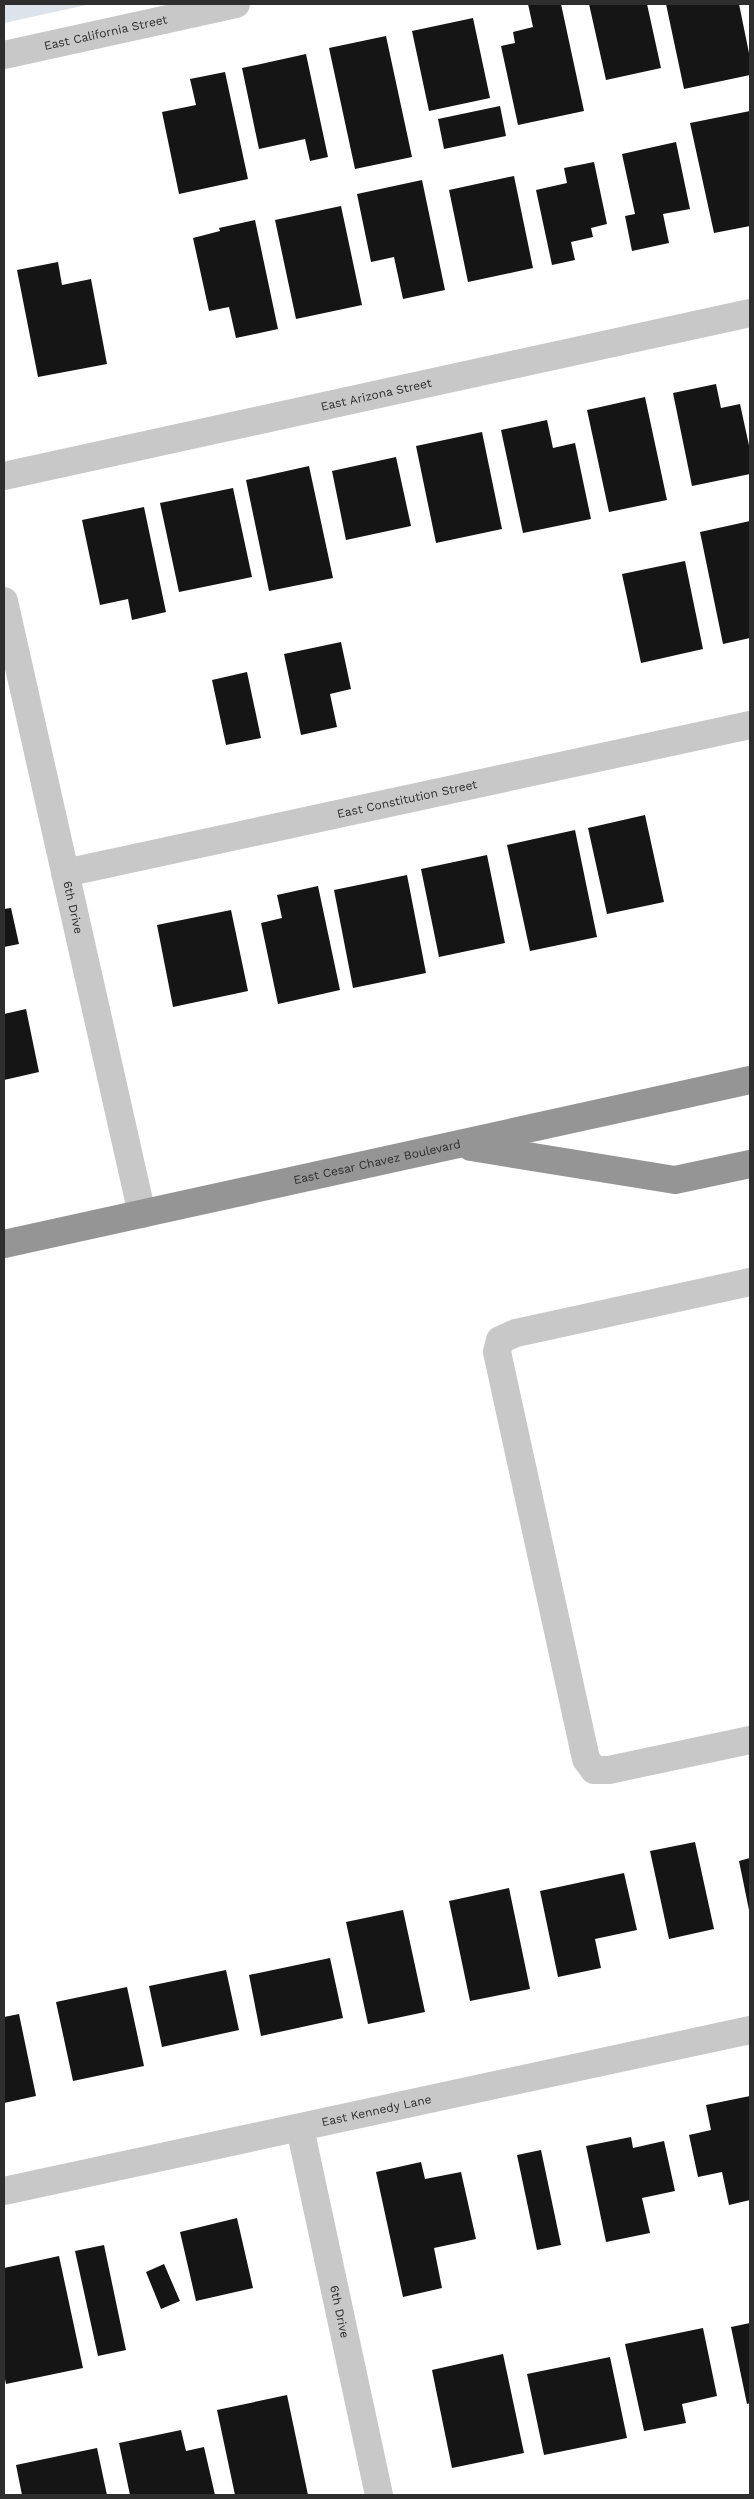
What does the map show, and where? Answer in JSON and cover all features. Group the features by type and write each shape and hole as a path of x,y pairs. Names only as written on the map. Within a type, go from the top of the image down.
{"highway":[{"name":"East Cesar Chavez Boulevard","path":"4,1244 750,1080"},
{"path":"458,1145 675,1180 750,1164"}],"street":[{"name":"East California Street","path":"4,55 236,4"},
{"name":"East Arizona Street","path":"4,476 750,314"},
{"name":"6th Drive","path":"4,600 142,1214"},
{"name":"East Constitution Street","path":"65,873 750,725"},
{"path":"750,1282 516,1333 500,1340 497,1352 586,1759 594,1770 609,1770 750,1740"},
{"name":"East Kennedy Lane","path":"4,2192 750,2030"},
{"name":"6th Drive","path":"300,2128 379,2495"}],"shaded area":[{"path":"4,4 91,4 4,23"}],"building":[{"path":"528,4 561,4 584,111 518,125 501,46 515,43 513,32 533,27"},
{"path":"589,4 647,4 661,68 606,80"},
{"path":"666,4 739,4 750,58 750,75 684,89"},
{"path":"473,18 490,98 429,111 412,31"},
{"path":"386,36 412,157 355,169 329,48"},
{"path":"306,54 328,157 310,161 305,139 259,149 242,68"},
{"path":"225,72 248,179 179,194 162,112 196,105 190,79"},
{"path":"500,106 506,136 444,149 438,119"},
{"path":"750,111 750,226 714,233 690,123"},
{"path":"676,142 690,209 663,214 669,243 632,251 625,216 635,214 622,154"},
{"path":"594,162 607,224 591,228 593,237 571,242 575,260 552,265 536,190 567,183 564,168"},
{"path":"514,176 533,268 468,282 449,190"},
{"path":"422,180 445,290 403,299 394,257 371,262 357,194"},
{"path":"341,206 362,305 296,319 275,220"},
{"path":"255,220 278,329 236,338 229,307 209,311 193,238 220,231 219,228"},
{"path":"58,262 62,285 91,279 107,364 38,377 17,270"},
{"path":"716,384 721,408 740,404 750,450 750,474 692,486 673,393"},
{"path":"645,397 667,500 609,512 587,410"},
{"path":"547,420 553,448 575,443 591,519 523,533 501,430"},
{"path":"482,432 502,529 436,543 416,446"},
{"path":"396,457 411,526 346,540 332,471"},
{"path":"309,466 333,578 269,591 246,480"},
{"path":"233,488 252,577 179,592 160,503"},
{"path":"144,507 166,612 132,620 128,599 100,605 82,520"},
{"path":"750,521 750,638 723,644 700,532"},
{"path":"685,561 703,649 641,663 622,574"},
{"path":"341,642 351,689 330,694 337,727 301,735 284,654"},
{"path":"247,672 261,738 226,745 212,680"},
{"path":"645,815 664,902 607,914 588,828"},
{"path":"575,830 597,937 530,951 507,845"},
{"path":"487,855 505,943 439,957 421,869"},
{"path":"407,875 426,973 353,988 334,890"},
{"path":"318,886 340,990 278,1004 261,923 282,918 277,895"},
{"path":"11,908 19,944 4,947 4,909"},
{"path":"231,910 248,991 173,1007 157,925"},
{"path":"26,1009 39,1072 4,1080 4,1014"},
{"path":"695,1842 714,1929 669,1939 650,1851"},
{"path":"750,1858 750,1910 749,1910 739,1861"},
{"path":"624,1873 637,1930 595,1939 601,1968 558,1977 540,1891"},
{"path":"509,1888 530,1989 470,2001 449,1901"},
{"path":"403,1910 425,2012 368,2024 346,1922"},
{"path":"330,1958 343,2018 261,2036 249,1975"},
{"path":"226,1970 239,2030 162,2047 149,1986"},
{"path":"127,1987 144,2066 73,2081 56,2002"},
{"path":"19,2014 36,2096 4,2103 4,2017"},
{"path":"750,2096 750,2200 729,2205 722,2172 698,2177 689,2135 711,2130 706,2105"},
{"path":"631,2137 633,2148 664,2141 675,2191 642,2198 650,2233 606,2242 586,2146"},
{"path":"541,2150 561,2245 537,2250 517,2155"},
{"path":"421,2162 425,2179 461,2172 476,2239 434,2248 442,2288 403,2297 376,2172"},
{"path":"237,2218 253,2288 196,2301 180,2232"},
{"path":"104,2245 126,2350 98,2356 75,2251"},
{"path":"59,2256 83,2368 6,2384 4,2374 4,2268"},
{"path":"164,2264 180,2301 161,2309 146,2272"},
{"path":"750,2323 750,2403 747,2404 731,2327"},
{"path":"703,2328 717,2396 682,2404 686,2423 644,2431 625,2344"},
{"path":"503,2354 524,2453 452,2468 432,2370"},
{"path":"610,2357 627,2438 544,2455 527,2374"},
{"path":"287,2395 308,2495 235,2495 217,2410"},
{"path":"181,2430 186,2451 204,2447 215,2495 130,2495 119,2443"},
{"path":"97,2448 107,2495 22,2495 16,2465"}]}
